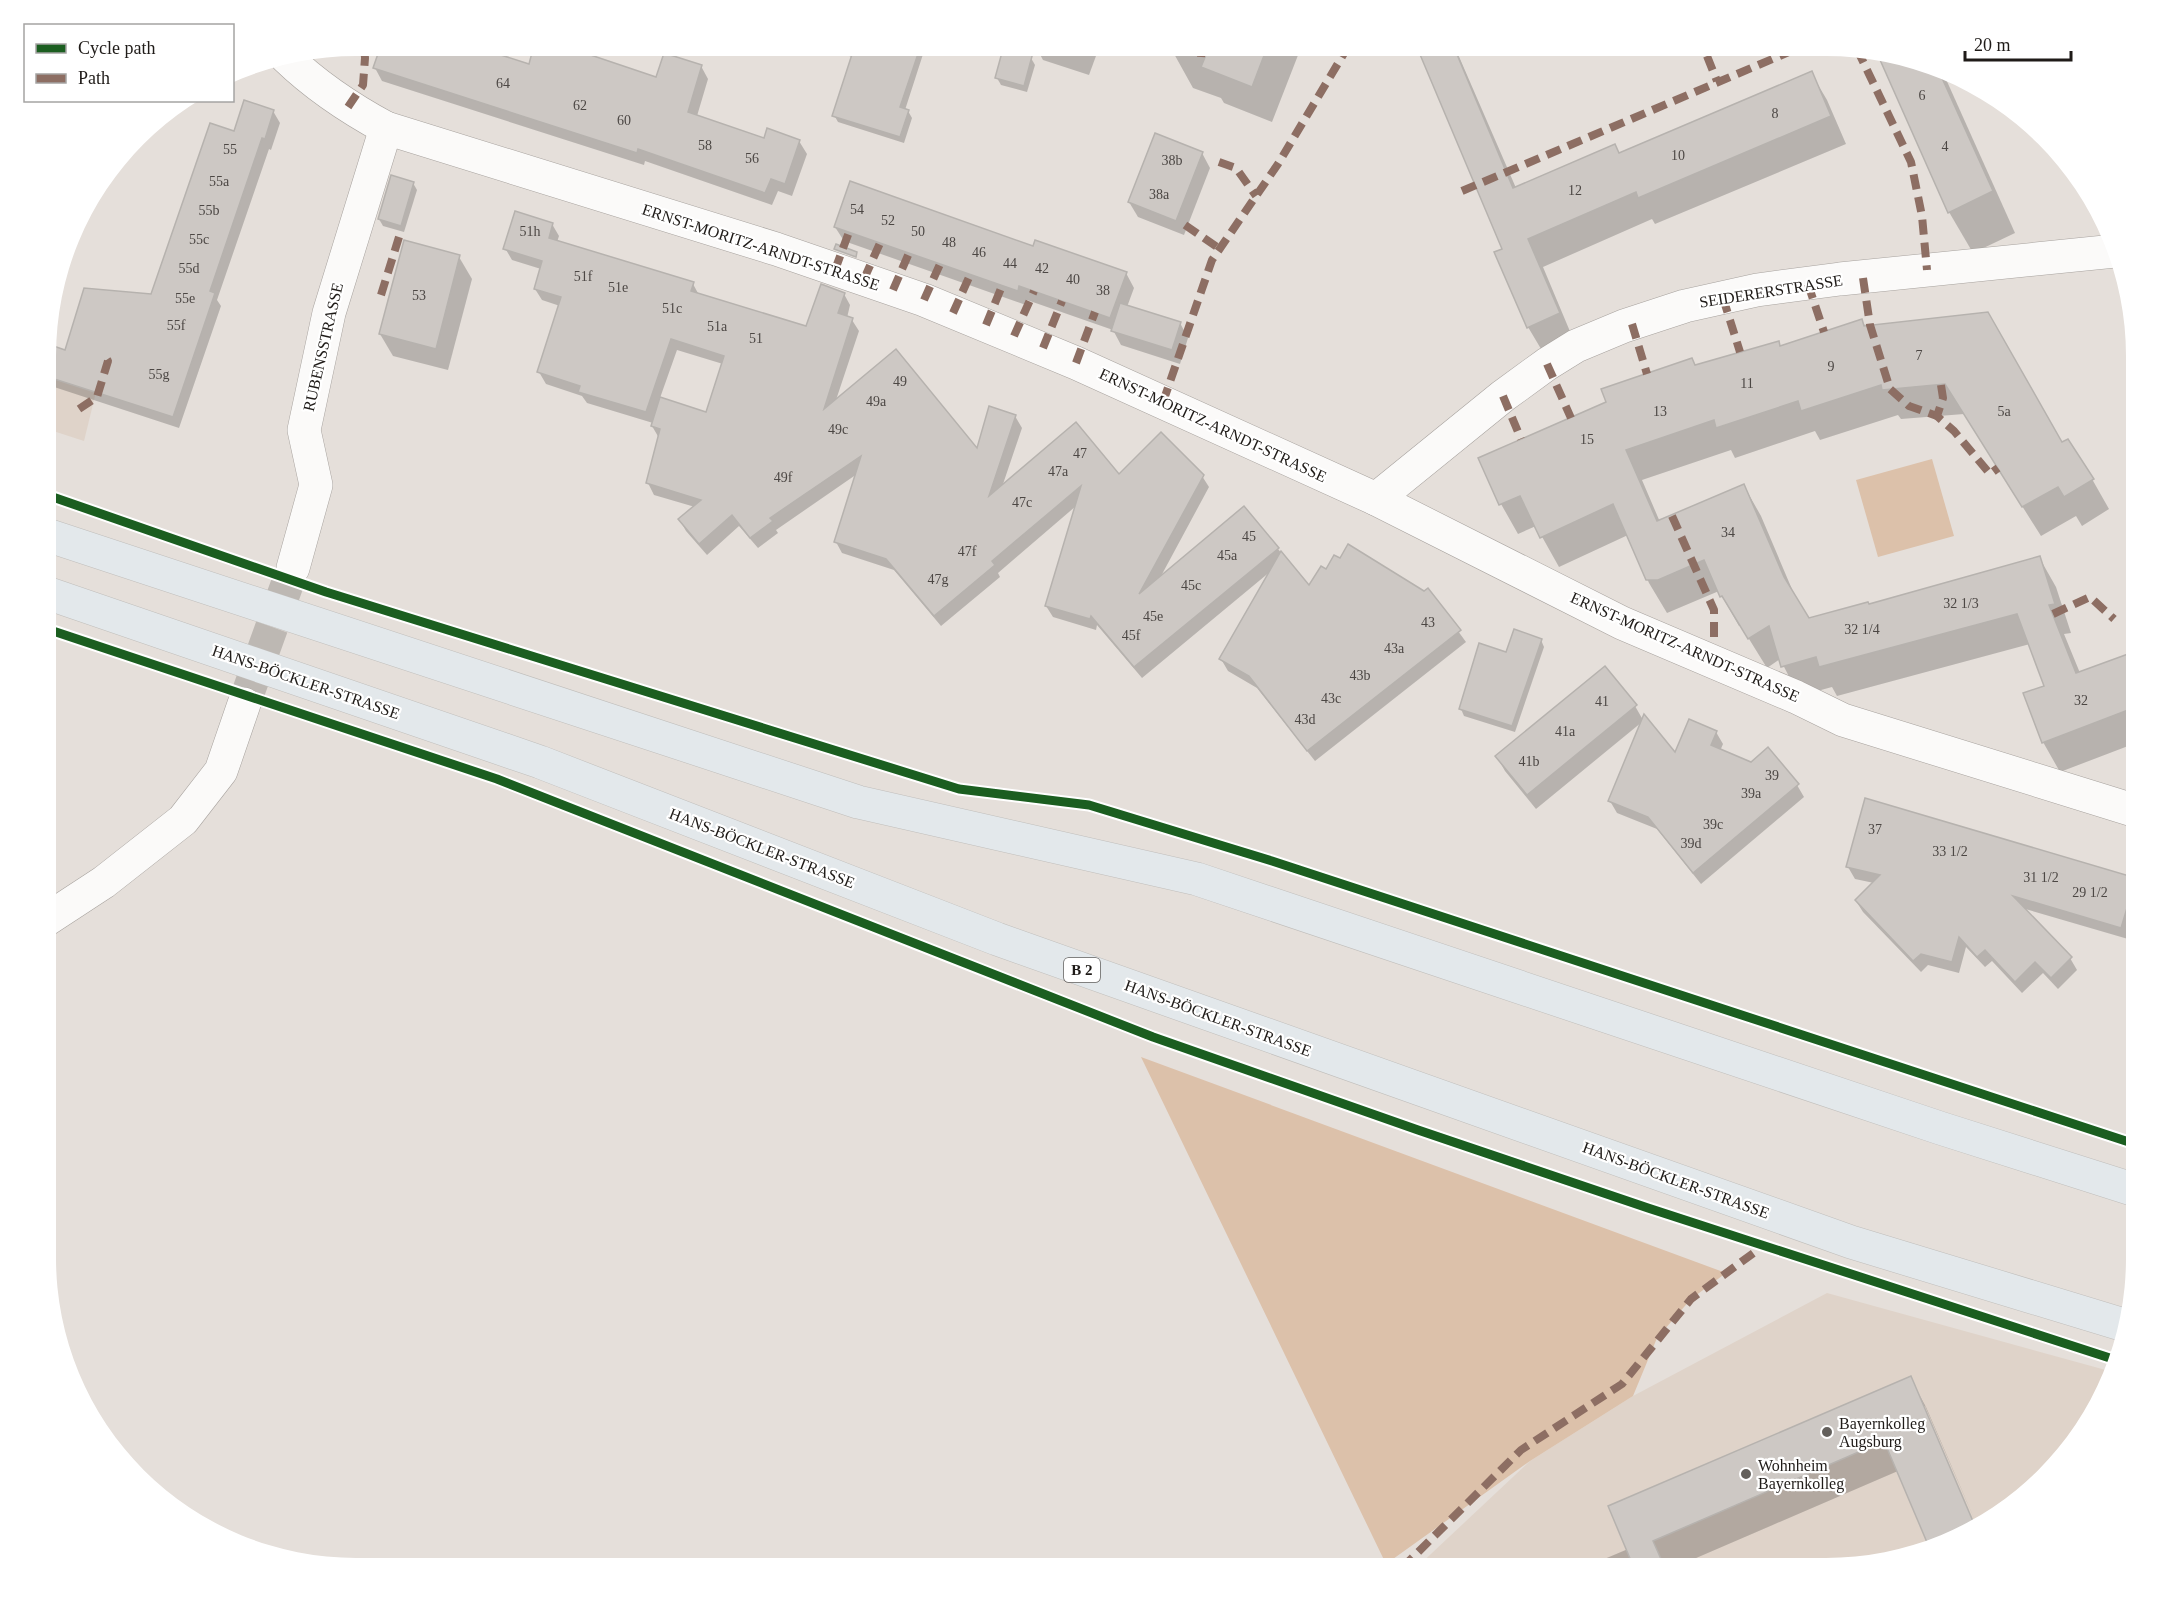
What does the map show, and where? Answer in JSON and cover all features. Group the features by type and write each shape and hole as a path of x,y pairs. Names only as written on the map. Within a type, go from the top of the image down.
{"main road":[{"path":"56,538 858,802 1197,879 1940,1128 2126,1187"},
{"name":"HANS-BÖCKLER-STRASSE","path":"56,596 540,762 997,939 1840,1239 2118,1323"}],"street":[{"name":"ERNST-MORITZ-ARNDT-STRASSE","path":"292,62 307,77 348,107 386,128 776,249 924,300 1084,366 1376,499 1622,623 1796,697 1844,720 2126,808"},
{"name":"RUBENSSTRASSE","path":"293,568 316,485 304,430 306,419 329,313 386,128"},
{"name":"SEIDERERSTRASSE","path":"1376,499 1531,374 1576,346 1624,326 1685,306 1757,290 1840,279 2107,252"},
{"path":"56,913 104,882 183,820 221,771 244,704"}],"shaded area":[{"path":"56,380 96,392 84,441 56,432"},
{"path":"1932,459 1954,536 1878,557 1856,480"},
{"path":"1141,1057 1726,1273 1691,1299 1657,1338 1633,1396 1530,1461 1394,1558 1383,1558"},
{"name":"Bayernkolleg Augsburg","path":"1827,1293 2104,1370 2075,1424 2038,1470 1992,1507 1958,1527 1922,1542 1884,1552 1825,1558 1427,1558 1530,1461 1633,1396"}],"building":[{"path":"377,56 504,56 529,64 531,56 594,56 656,77 663,56 674,56 702,65 688,112 764,138 767,128 800,140 785,184 771,179 765,193 638,149 637,153 373,68"},
{"path":"851,56 917,56 900,107 909,110 900,137 832,116"},
{"path":"1001,56 1032,56 1024,86 995,78"},
{"path":"1206,56 1264,56 1252,87 1201,67"},
{"path":"1421,56 1458,56 1513,188 1615,144 1619,153 1812,71 1831,116 1638,198 1636,192 1528,239 1560,313 1527,328 1494,252 1502,249"},
{"path":"1880,60 1922,71 1942,79 1993,191 1948,213"},
{"path":"244,100 274,110 265,139 262,138 210,291 215,293 173,417 56,380 56,347 65,350 84,288 151,294 210,123 234,131"},
{"path":"1155,133 1203,152 1176,221 1128,202"},
{"path":"391,175 414,182 401,226 378,219"},
{"path":"850,181 1033,246 1035,240 1127,272 1110,318 1019,286 1018,291 834,227"},
{"path":"515,211 553,223 549,238 694,282 691,291 806,326 821,284 845,293 838,313 853,318 824,409 896,349 977,448 989,406 1016,415 989,496 1076,422 1119,474 1161,432 1204,475 1139,594 1244,506 1279,548 1134,667 1091,616 1090,619 1045,606 1081,486 992,561 995,565 934,616 886,559 834,542 861,456 770,518 773,521 750,538 732,515 699,544 678,519 701,500 646,483 660,429 651,426 660,397 706,412 724,356 671,339 646,412 578,392 580,386 537,372 561,297 534,289 542,261 503,249"},
{"path":"404,240 460,255 436,349 379,334"},
{"path":"836,244 857,252 856,257 834,249"},
{"path":"1120,303 1181,322 1172,350 1111,331"},
{"path":"1988,312 2062,442 2068,439 2094,479 2064,497 2058,487 2022,507 1945,384 1882,390 1881,385 1801,411 1798,401 1716,428 1714,420 1626,450 1657,521 1744,484 1784,577 1809,618 1868,602 1869,604 2040,556 2055,604 2049,605 2076,673 2126,655 2126,711 2042,743 2023,693 2044,686 2017,614 1819,667 1816,657 1781,667 1769,626 1748,639 1722,596 1720,597 1704,560 1658,580 1646,580 1613,504 1540,538 1520,496 1499,505 1478,458 1606,402 1601,389 1692,358 1695,365 1779,341 1780,346 1862,319 1864,326"},
{"path":"1348,544 1424,591 1428,588 1461,630 1307,751 1249,676 1219,659 1281,551 1309,585 1321,566 1326,569 1334,555 1340,558"},
{"path":"1514,629 1542,639 1512,726 1459,709 1479,643 1506,652"},
{"path":"1605,666 1637,705 1527,795 1495,756"},
{"path":"1644,714 1675,752 1689,719 1717,731 1711,745 1751,762 1768,747 1799,784 1693,873 1648,817 1608,801"},
{"path":"1865,798 2126,875 2126,911 2121,928 2013,896 2072,957 2051,978 2035,962 2015,982 1985,950 1977,957 1959,937 1952,962 1921,954 1913,961 1855,900 1880,875 1846,867"},
{"name":"Wohnheim Bayernkolleg","path":"1911,1376 1972,1519 1926,1540 1884,1441 1653,1541 1661,1558 1630,1558 1608,1506"}],"tunnel":[{"path":"244,704 293,568"}],"marked path":[{"path":"348,107 363,85 365,56"},
{"path":"1163,402 1212,260 1278,164 1342,56"},
{"path":"1707,56 1717,81"},
{"path":"1462,191 1779,56"},
{"path":"1861,58 1911,162 1922,216 1927,270"},
{"path":"1219,162 1236,168 1256,196"},
{"path":"1185,225 1220,249"},
{"path":"835,270 849,232"},
{"path":"381,295 399,237"},
{"path":"864,279 880,243"},
{"path":"893,290 909,253"},
{"path":"924,300 940,264"},
{"path":"953,313 970,275"},
{"path":"1863,278 1870,325 1890,389 1909,406 1937,416"},
{"path":"1808,284 1824,332"},
{"path":"986,325 1002,286"},
{"path":"1014,336 1034,291"},
{"path":"1723,298 1740,352"},
{"path":"1043,348 1062,301"},
{"path":"1076,363 1095,312"},
{"path":"1632,324 1647,374"},
{"path":"79,409 97,397 108,361 104,355"},
{"path":"1547,364 1571,418"},
{"path":"1941,385 1943,398 1937,416 1954,431 1990,474 1998,468"},
{"path":"1503,396 1521,439"},
{"path":"1672,516 1714,610 1714,641"},
{"path":"2053,614 2090,597 2114,619"},
{"path":"1412,1558 1521,1450 1622,1384 1691,1299 1763,1246"}],"cycle path":[{"path":"56,498 326,592 959,789 1089,805 1272,861 2126,1141"},
{"path":"56,632 497,779 1153,1037 1648,1208 2109,1358"}],"place":[{"name":"Bayernkolleg Augsburg","path":"1827,1432"},
{"name":"Wohnheim Bayernkolleg","path":"1746,1474"}]}
